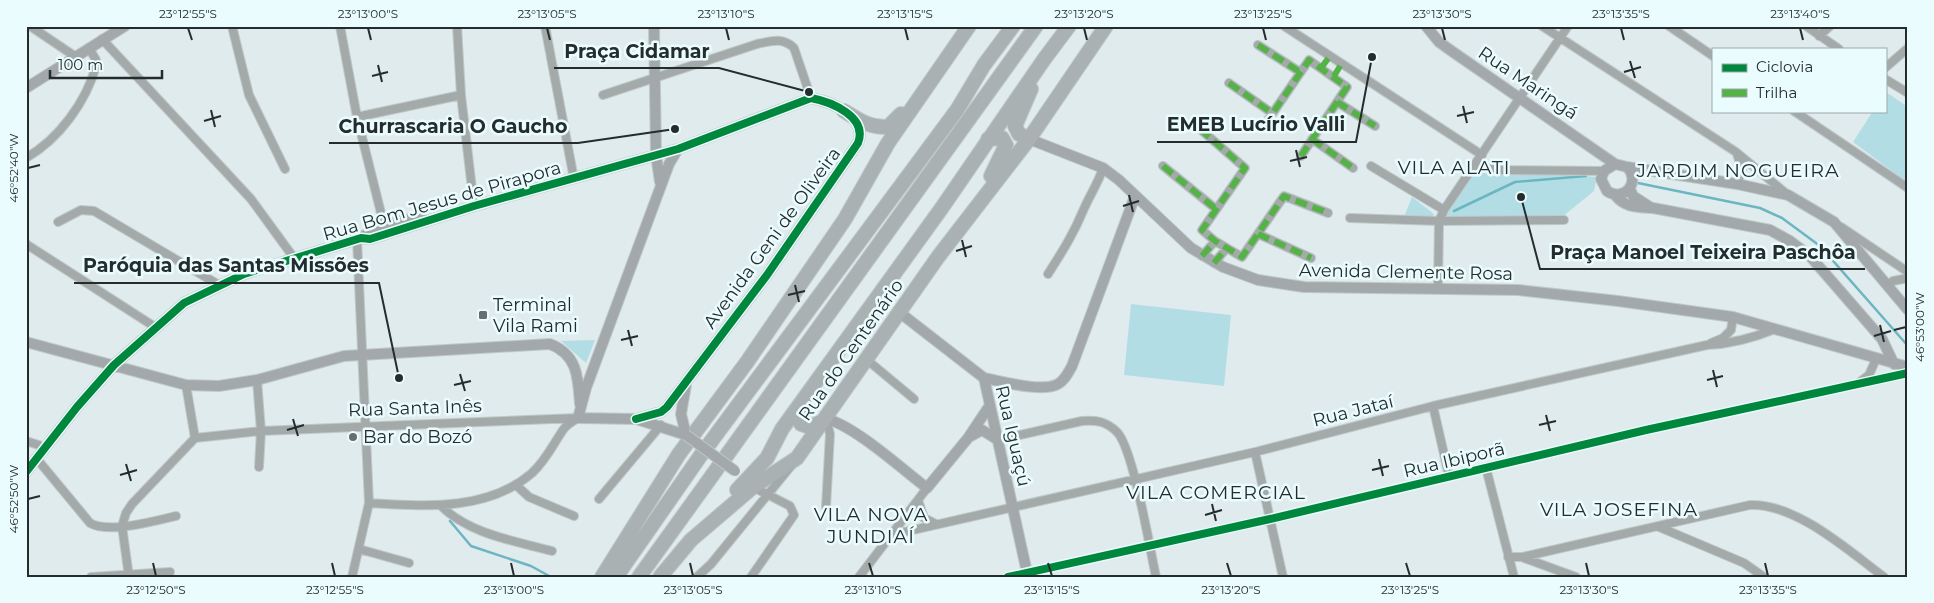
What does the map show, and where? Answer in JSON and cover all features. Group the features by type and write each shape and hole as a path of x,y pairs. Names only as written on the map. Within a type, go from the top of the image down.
{"highway":[{"path":"602,577 679,454 747,362 845,219 888,143 935,78 969,26"},
{"path":"616,577 701,455 957,110 984,65 1013,26"},
{"path":"639,577 1036,26"},
{"path":"660,577 691,540 749,484 756,471 767,458 782,429 935,217 1069,26"},
{"name":"Rua do Centenário","path":"797,458 965,220 1029,139 1106,26"},
{"path":"1029,139 1016,131 1017,121 1032,86 1049,60 1056,45"},
{"path":"844,111 866,125 888,127 896,121 921,85 935,78"},
{"path":"965,220 996,168 1006,145 1002,138 988,139"},
{"path":"802,403 799,419 801,424 810,427 826,419"},
{"path":"653,577 669,554 686,536 749,484 797,458"}],"street":[{"path":"30,26 76,57"},
{"path":"26,88 76,57 102,39 112,29 124,26"},
{"path":"232,26 249,95 285,169"},
{"path":"340,26 357,117 385,230"},
{"path":"457,26 461,95 474,206"},
{"path":"545,26 574,179"},
{"path":"654,26 656,155 660,173 659,191"},
{"path":"1284,26 1482,155"},
{"name":"Rua Maringá","path":"1426,26 1439,42 1615,164"},
{"path":"1542,26 1736,152 1788,195 1834,222 1908,272"},
{"path":"1438,288 1439,221 1444,210 1568,26"},
{"path":"1669,26 1712,55"},
{"path":"1806,26 1837,48"},
{"path":"1819,36 1830,26"},
{"path":"102,39 251,199 294,258"},
{"path":"603,95 757,44 781,40 789,43 798,55 811,98 832,103 844,111"},
{"path":"1258,45 1300,72"},
{"path":"26,158 52,138 82,101 96,66 96,60 89,48"},
{"path":"1886,67 1908,48"},
{"path":"1321,68 1330,56"},
{"path":"1264,126 1308,60 1334,76 1346,87 1301,156"},
{"path":"1334,76 1342,63"},
{"path":"1886,80 1908,94"},
{"path":"1229,83 1272,113"},
{"path":"357,117 461,95"},
{"name":"Rua Bom Jesus de Pirapora","path":"26,472 114,365 184,303 220,285 244,274 359,238 370,231 418,225 426,220 678,149 811,98"},
{"path":"1337,102 1376,126"},
{"name":"Avenida Geni de Oliveira","path":"636,419 661,412 687,382 767,275 858,144 861,135 859,127 844,111"},
{"path":"1795,112 1908,188"},
{"path":"1200,129 1245,168 1202,230 1226,249 1242,257 1284,196 1328,213"},
{"name":"Avenida Clemente Rosa","path":"1029,139 1103,168 1202,256 1214,263 1258,280 1304,287 1518,290 1618,300 1732,317 1777,328 1908,367"},
{"path":"1312,139 1352,168"},
{"path":"369,503 441,506 476,500 516,485 548,457 564,429 578,418 580,404 669,164 678,149"},
{"path":"1736,152 1742,169 1737,184"},
{"path":"1475,166 1501,170 1604,171 1615,164 1737,184 1788,195"},
{"path":"1163,166 1216,209"},
{"path":"1371,166 1444,210"},
{"path":"1615,195 1623,194 1630,189 1633,180 1627,166"},
{"path":"1048,274 1074,234 1103,168"},
{"path":"1604,171 1602,184 1607,191 1627,205 1653,208 1770,230 1790,241 1809,255 1882,338 1894,364"},
{"path":"1630,189 1633,196 1653,208"},
{"path":"984,378 1043,388 1056,385 1065,378 1072,366 1135,196"},
{"path":"58,222 81,210 94,211 220,285"},
{"path":"1350,218 1439,221 1564,220"},
{"path":"1834,222 1908,310"},
{"path":"1258,234 1311,258"},
{"path":"352,577 369,503 359,238"},
{"path":"1202,256 1214,241"},
{"path":"26,244 155,327"},
{"path":"1214,263 1226,249"},
{"path":"1887,285 1893,281 1908,278"},
{"name":"Rua Iguaçú","path":"899,312 984,378 1028,575"},
{"path":"1707,345 1723,338 1731,330 1732,317"},
{"name":"Rua Jataí","path":"890,535 1255,452 1433,406 1707,345 1733,342 1777,328"},
{"path":"26,342 186,385 219,386 257,380 331,359 362,354 550,344 563,349 569,354 578,382 580,404"},
{"name":"Rua Ibiporã","path":"1851,386 1869,375 1876,359"},
{"path":"866,360 914,399"},
{"name":"Rua Ibiporã","path":"1008,577 1028,575 1449,476 1908,373"},
{"path":"257,380 261,431 259,467"},
{"path":"686,435 681,414 687,382"},
{"path":"129,575 122,526 126,513 132,504 195,438 186,385"},
{"path":"859,577 890,535 968,438 990,405"},
{"path":"1433,406 1449,476"},
{"name":"Rua Santa Inês","path":"195,438 261,431 366,426 578,418 636,419"},
{"path":"636,419 661,425 686,435 735,470 749,484 790,506 794,515 751,577"},
{"path":"826,419 840,424 856,434 927,488"},
{"path":"826,419 830,434 826,507"},
{"path":"968,438 982,430 998,440 1082,420 1095,420 1106,423 1121,436 1134,478 1156,577"},
{"path":"599,499 661,425"},
{"path":"26,441 46,447"},
{"path":"1255,452 1283,577"},
{"name":"Rua do Centenário","path":"697,577 711,564 797,458"},
{"path":"37,459 90,523 102,528 176,516"},
{"path":"1486,468 1514,577"},
{"path":"735,470 746,473 756,471"},
{"path":"516,485 528,497 574,516"},
{"path":"918,500 924,518 936,524"},
{"path":"1508,557 1522,557 1750,505 1773,507 1828,535 1884,577"},
{"path":"441,506 462,523 514,541 552,550"},
{"path":"1659,526 1744,563 1764,577"},
{"path":"359,549 409,563"},
{"path":"1522,557 1576,577"},
{"path":"91,577 170,572"}],"shaded area":[{"path":"1886,92 1908,107 1908,183 1853,142 1872,112 1886,112"},
{"path":"1476,170 1597,177 1594,191 1562,217 1444,219"},
{"path":"1412,197 1434,214 1433,216 1404,217"},
{"path":"1131,304 1231,315 1224,386 1124,375"},
{"path":"595,340 586,363 561,341"}],"waterway":[{"path":"1454,211 1515,182 1586,176"},
{"path":"1638,183 1760,208 1782,218 1820,246 1908,346"},
{"path":"450,521 471,546 531,566 551,577"}],"marked path":[{"path":"1258,45 1300,72"},
{"path":"1321,68 1330,56"},
{"path":"1264,126 1309,60 1347,87 1301,156"},
{"path":"1334,76 1342,63"},
{"path":"1229,83 1272,113"},
{"path":"1337,102 1375,126"},
{"path":"1200,129 1245,168 1202,230 1215,241 1242,257 1284,196 1328,213"},
{"path":"1312,139 1353,168"},
{"path":"1163,166 1216,209"},
{"path":"1258,234 1311,258"},
{"path":"1202,256 1215,241"},
{"path":"1214,263 1226,249"}],"cycle path":[{"path":"26,472 77,407 114,365 184,303 244,274 361,238 370,239 474,206 678,149 811,98 829,103 846,112 858,126 860,134 858,143 767,275 667,407 661,412 636,419"},
{"path":"1008,577 1270,519 1646,430 1908,373"}],"place":[{"name":"EMEB Lucírio Valli","path":"1372,57"},
{"name":"Praça Cidamar","path":"809,92"},
{"name":"Churrascaria O Gaucho","path":"675,129"},
{"name":"Praça Manoel Teixeira Paschôa","path":"1521,197"},
{"name":"Terminal Vila Rami","path":"483,315"},
{"name":"Paróquia das Santas Missões","path":"399,378"},
{"name":"Bar do Bozó","path":"353,437"}],"district":[{"name":"VILA ALATI","path":"1454,167"},
{"name":"JARDIM NOGUEIRA","path":"1738,170"},
{"name":"VILA COMERCIAL","path":"1216,492"},
{"name":"VILA JOSEFINA","path":"1619,509"},
{"name":"VILA NOVA JUNDIAÍ","path":"871,525"}]}
